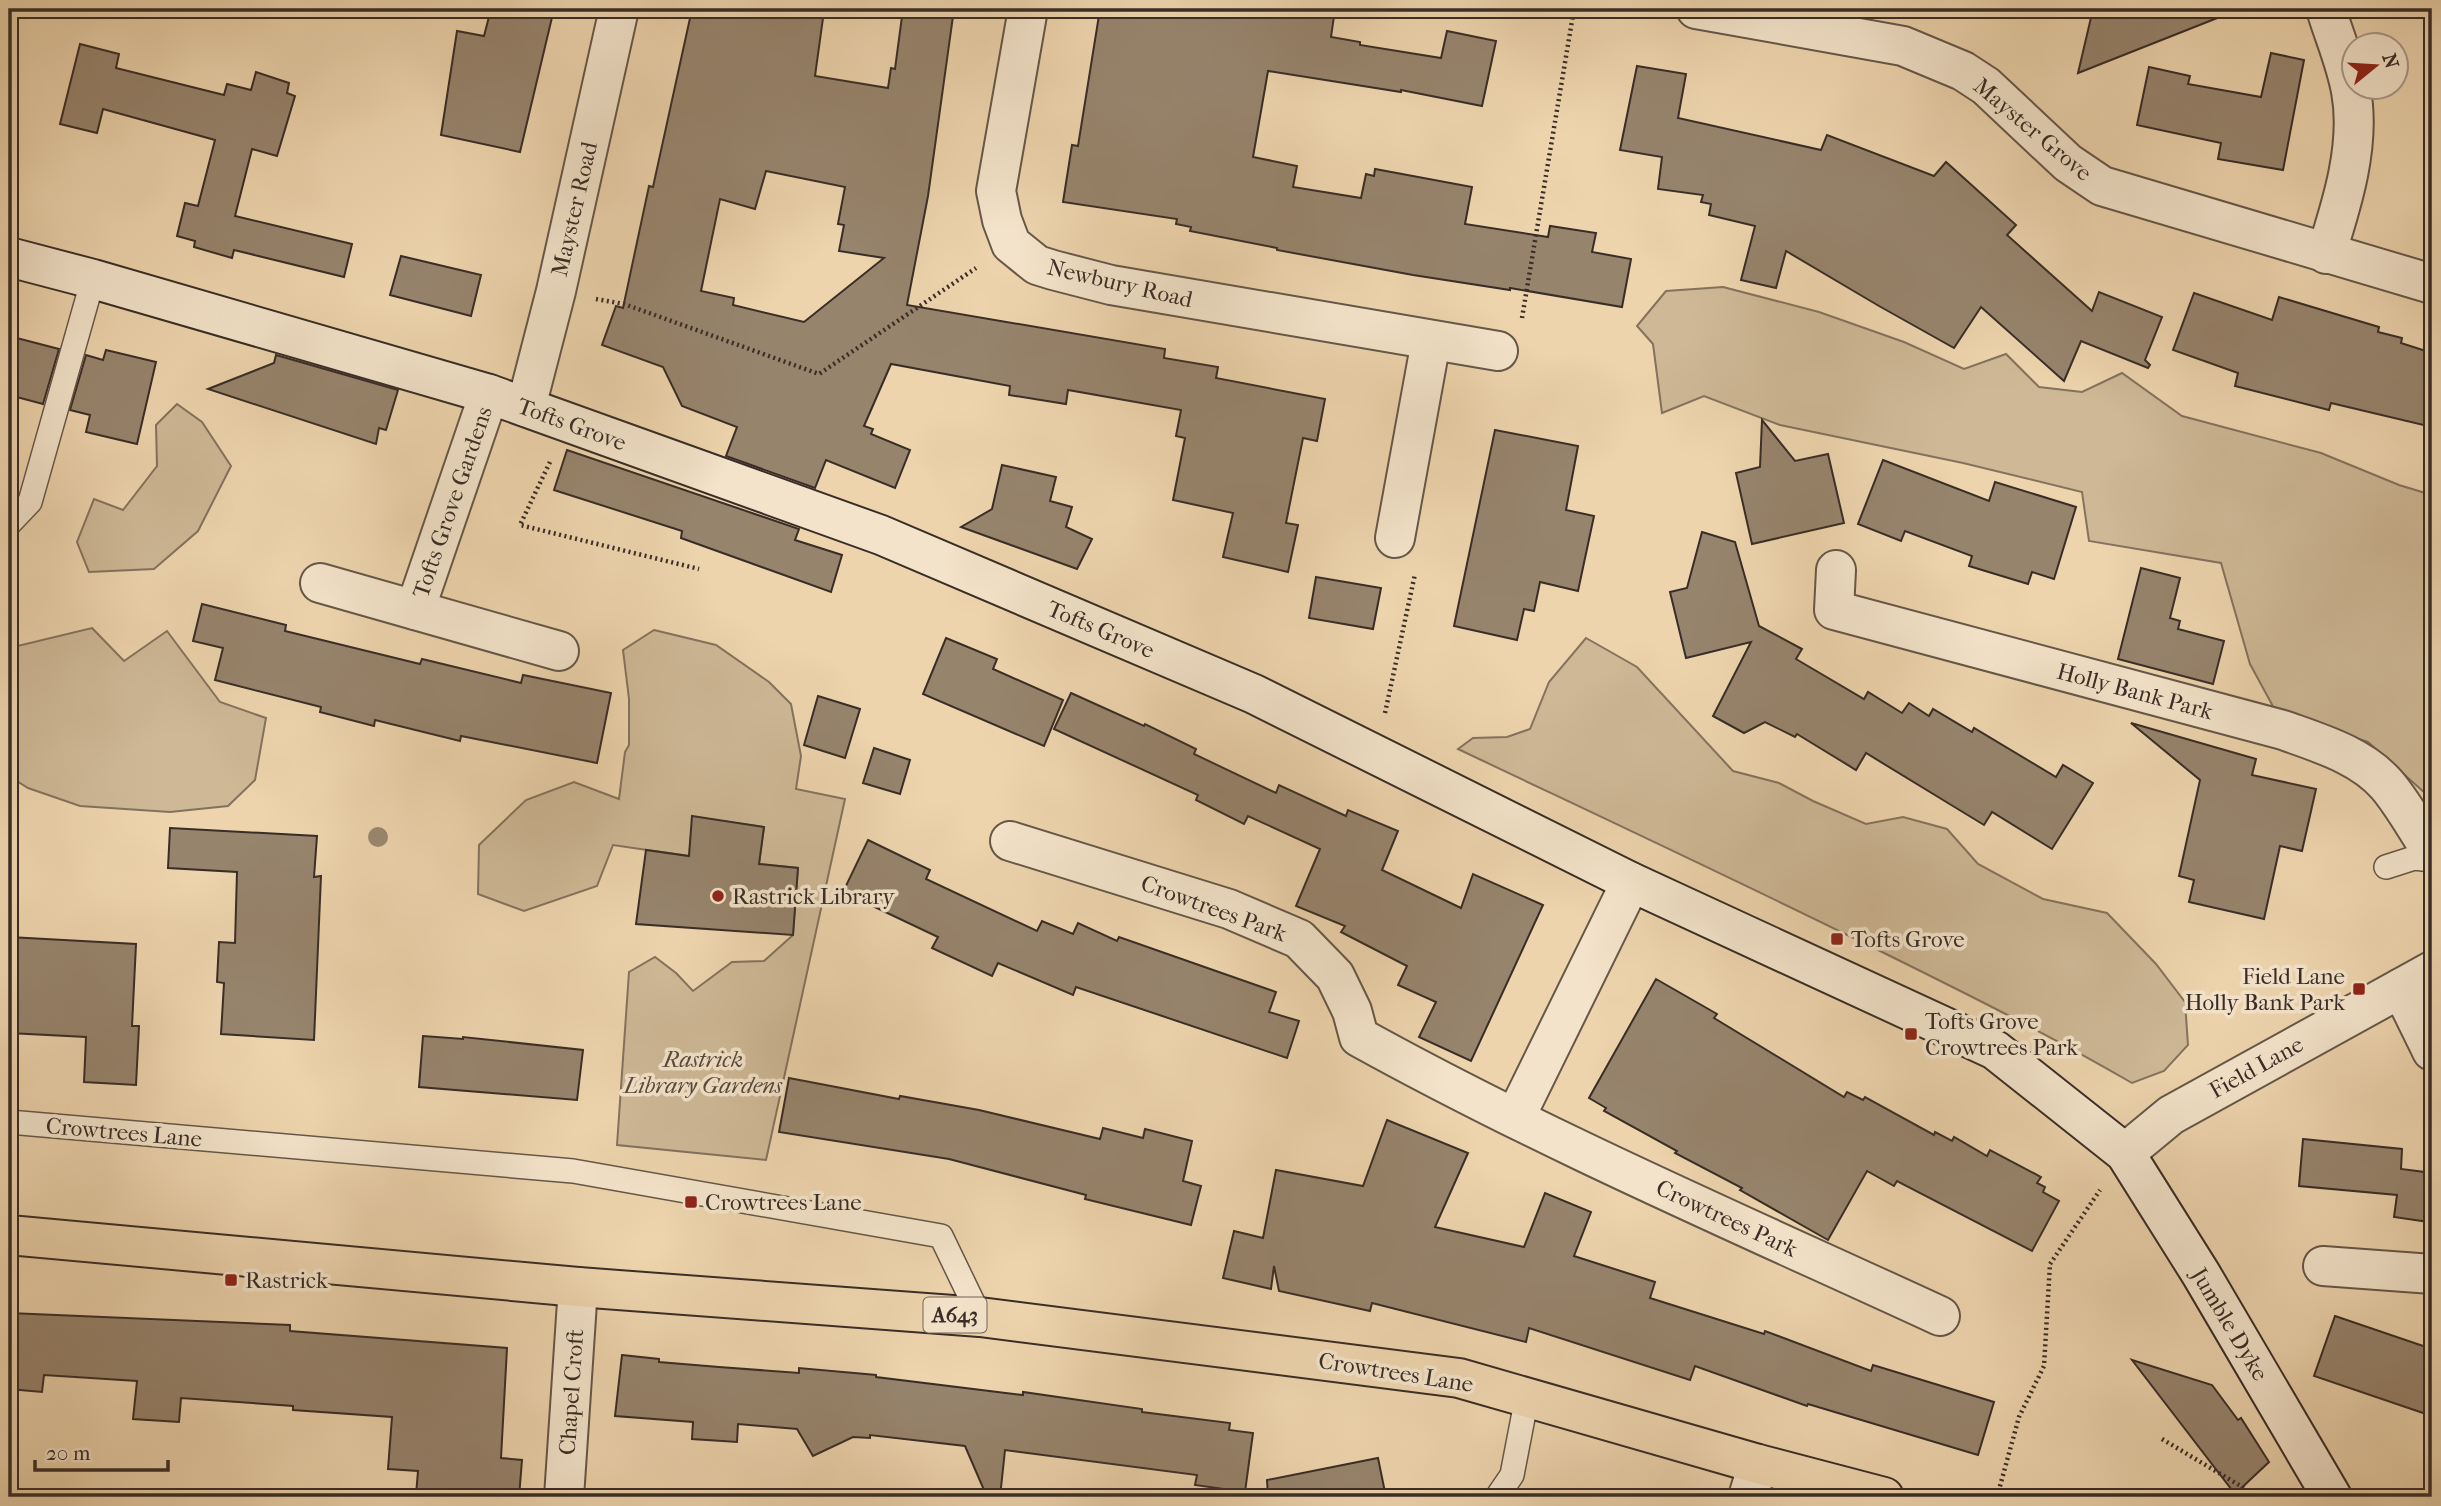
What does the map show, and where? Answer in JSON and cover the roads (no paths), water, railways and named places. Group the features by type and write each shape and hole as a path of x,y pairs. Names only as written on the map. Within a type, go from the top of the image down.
{"main road":[{"name":"Crowtrees Lane","path":"9,1235 578,1287 980,1317 1460,1378 1527,1397 1753,1481 1884,1497"}],"street":[{"name":"Mayster Road","path":"526,407 559,277 619,9"},
{"name":"Newbury Road","path":"1028,9 996,191 1002,220 1011,244 1038,265 1111,285 1498,351"},
{"name":"Mayster Grove","path":"1696,9 1903,46 1963,71 1986,86 2068,163 2102,186 2432,284"},
{"path":"2326,9 2351,92 2352,129 2350,165 2343,201 2326,254"},
{"name":"Tofts Grove","path":"9,257 489,394 881,535 1254,694 1631,882 1996,1049 2125,1153"},
{"path":"1406,553 1431,341"},
{"name":"Tofts Grove Gardens","path":"415,610 489,394"},
{"name":"Holly Bank Park","path":"1836,570 1834,610 2283,730 2337,750 2363,765 2386,784 2432,852"},
{"name":"Tofts Grove Gardens","path":"320,583 559,651"},
{"name":"Crowtrees Park","path":"1010,841 1230,909 1299,939 1335,976 1352,1011 1359,1037 1442,1083 1514,1118 1941,1317"},
{"path":"1514,1118 1631,882"},
{"path":"2417,979 2432,1051"},
{"name":"Field Lane","path":"2125,1153 2171,1115 2417,979"},
{"name":"Jumble Dyke","path":"2125,1153 2201,1274 2332,1497"},
{"path":"2323,1266 2432,1274"},
{"name":"Chapel Croft","path":"564,1497 578,1287"}],"lane":[{"path":"9,524 30,502 93,279"},
{"path":"2386,867 2414,858 2432,860"},
{"name":"Crowtrees Lane","path":"9,1122 573,1171 941,1236 980,1317"},
{"path":"1497,1497 1512,1475 1527,1397"}],"place":[{"name":"Rastrick Library","path":"718,896"},
{"name":"Tofts Grove","path":"1837,939"},
{"name":"Field Lane Holly Bank Park","path":"2359,989"},
{"name":"Tofts Grove Crowtrees Park","path":"1911,1034"},
{"name":"Crowtrees Lane","path":"691,1202"},
{"name":"Rastrick","path":"231,1280"}],"park label":[{"name":"Rastrick Library Gardens","path":"703,1072"}]}
